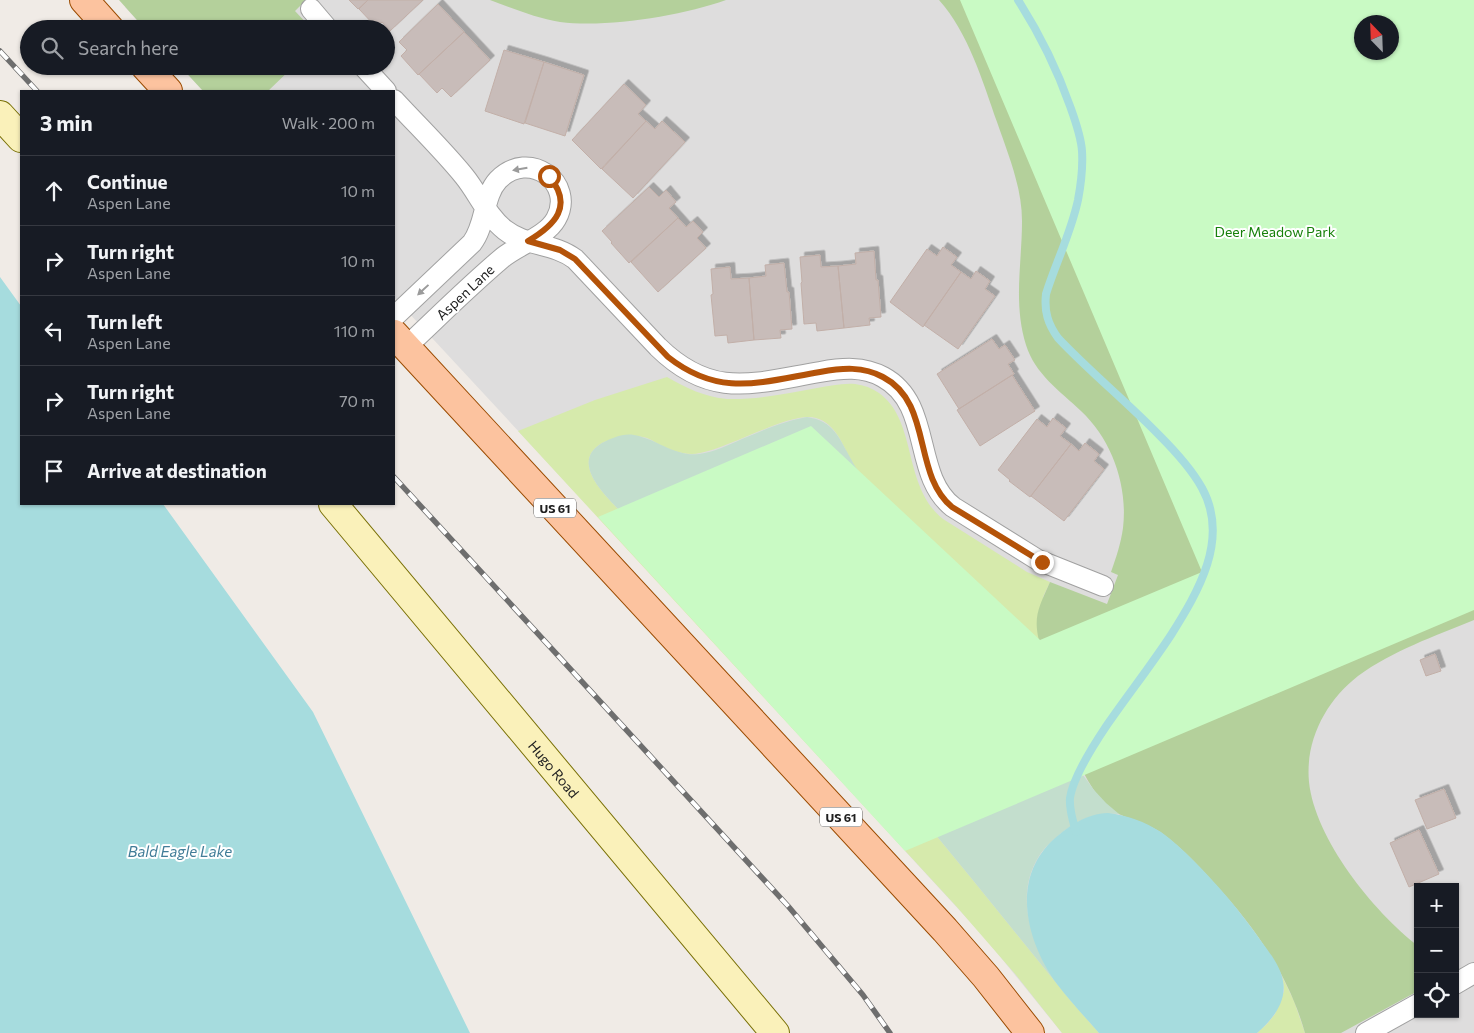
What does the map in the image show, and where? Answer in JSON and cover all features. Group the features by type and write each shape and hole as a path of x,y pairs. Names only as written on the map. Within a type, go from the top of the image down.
{"main road":[{"path":"84,0 102,20"},
{"path":"153,75 167,90"},
{"name":"US 61","path":"400,341 958,944 1030,1033"}],"street":[{"path":"310,9 320,20"},
{"path":"371,75 385,90"},
{"path":"395,101 462,173 499,226 510,234 560,250 575,259 663,352 682,368 698,376 724,383 744,384 850,368 862,369 883,377 897,388 909,403 934,483 940,496 952,507 1038,560 1103,586"},
{"path":"0,115 20,137"},
{"name":"Aspen Lane","path":"395,317 472,243 480,230 495,184 506,173 518,168 529,167 549,176 556,185 560,196 558,214 549,228 499,260 400,341"},
{"name":"Hugo Road","path":"334,505 775,1033"},
{"path":"1459,982 1474,974"},
{"path":"1366,1033 1414,1006"}],"shaded area":[{"path":"142,0 960,0 1202,572 1040,640 598,517 395,298 395,90 202,90 188,75 395,75 395,20 137,20 125,7"},
{"path":"1474,610 1474,1033 1062,1033 985,938 905,851"}],"green space":[{"path":"119,0 306,0 295,11 304,20 137,20"},
{"path":"490,0 726,0 666,16 621,22 579,23 560,22 542,18"},
{"path":"939,0 1060,0 1474,403 1474,620 1399,652 1358,676 1336,697 1327,709 1314,737 1310,751 1309,782 1314,804 1322,827 1334,850 1365,894 1383,914 1414,942 1414,993 1341,1033 1305,1033 1290,992 1280,972 1257,935 1230,900 1197,864 1170,839 1153,828 1121,815 1107,806 1090,785 1079,762 1038,638 1038,614 1042,599 1050,582 1107,604 1118,575 1111,572 1120,545 1123,528 1123,496 1116,465 1101,436 1081,411 1035,365 1026,345 1022,329 1019,299 1022,221 1017,183 1006,146 974,58 949,13"},
{"name":"Deer Meadow Park","path":"960,0 1474,0 1474,610 905,851 598,517 811,426 1040,640 1202,572"},
{"path":"188,75 285,75 269,90 202,90"},
{"path":"667,377 696,391 727,399 761,397 845,384 858,384 874,390 891,405 900,420 921,489 930,505 943,519 1027,572 1050,582 1043,597 1041,648 862,476 833,430 829,425 816,418 805,417 792,420 713,450 695,454 675,451 643,437 616,439 602,443 593,451 589,460 594,480 609,500 880,767 1099,1033 1062,1033 1016,975 956,906 518,431 595,400"},
{"path":"807,417 824,422 835,432 859,472 1094,790 1119,814 1095,815 1067,829 1043,850 1030,874 1027,893 1028,913 1032,932 1048,968 1070,1000 880,767 609,500 594,480 590,470 589,460 593,451 602,443 622,435 642,437 682,453 699,454 721,448 782,423"},
{"path":"1278,968 1294,1001 1305,1033 1257,1033 1275,1014 1284,991 1283,980"}],"water":[{"name":"Bald Eagle Lake","path":"0,277 20,305 20,505 164,505 313,712 470,1033 0,1033"},
{"path":"1108,813 1129,817 1149,825 1177,845 1229,899 1278,965 1283,981 1283,996 1273,1016 1257,1033 1099,1033 1057,984 1037,949 1031,930 1027,910 1027,891 1032,872 1040,855 1066,829 1085,818"}],"building":[{"path":"349,0 368,0 358,9"},
{"path":"368,0 423,0 395,26 395,20 369,20 359,9"},
{"path":"438,4 464,32 418,75 401,56 407,50 399,42"},
{"path":"464,32 490,60 451,97 442,88 437,93 419,74"},
{"path":"504,50 544,62 524,124 485,111"},
{"path":"544,62 584,75 565,136 525,123"},
{"path":"624,84 646,105 638,114 646,121 601,169 572,140"},
{"path":"646,121 655,129 662,121 685,142 633,198 602,169"},
{"path":"649,187 659,197 666,190 676,202 669,208 678,218 629,263 602,231"},
{"path":"678,218 686,227 693,221 703,232 697,238 706,248 658,292 631,262"},
{"path":"943,247 957,257 951,265 961,272 923,327 890,302 927,249 937,256"},
{"path":"874,251 881,317 869,318 870,325 844,328 838,266 856,264 855,253"},
{"path":"820,255 821,267 838,266 844,328 817,331 816,323 804,324 800,257"},
{"path":"784,263 792,329 780,330 781,338 754,340 749,278 766,276 765,265"},
{"path":"730,267 731,279 749,278 754,340 728,343 727,335 715,336 711,295 713,294 711,269"},
{"path":"976,271 990,281 985,289 995,296 958,349 924,325 961,272 971,279"},
{"path":"992,339 999,349 1005,345 1015,360 1008,364 1014,374 959,409 937,374"},
{"path":"1012,375 1035,411 980,446 957,410"},
{"path":"1053,418 1066,428 1060,436 1071,444 1030,497 998,470 1037,419 1047,427"},
{"path":"1085,443 1099,454 1094,461 1104,469 1064,521 1031,496 1071,444 1079,451"},
{"path":"1435,654 1441,671 1426,676 1420,660"},
{"path":"1444,789 1456,818 1427,829 1415,800"},
{"path":"1419,830 1439,874 1414,883 1409,887 1390,843"}],"waterway":[{"path":"1018,0 1040,38 1065,92 1076,122 1082,151 1081,182 1075,212 1046,294 1046,312 1049,323 1058,338 1146,422 1188,467 1202,488 1210,507 1213,526 1212,546 1207,564 1191,601 1163,647 1100,735 1079,771 1070,798 1076,832"}],"railway":[{"path":"0,51 20,73"},
{"path":"22,75 36,90"},
{"path":"395,478 788,906 863,995 890,1033"}],"route":[{"path":"549,176 558,190 560,208 553,224 528,241 566,252 575,259 658,347 682,368 715,382 734,384 754,383 845,368 862,369 883,377 902,392 909,403 932,479 940,496 952,507 1042,562"}]}
